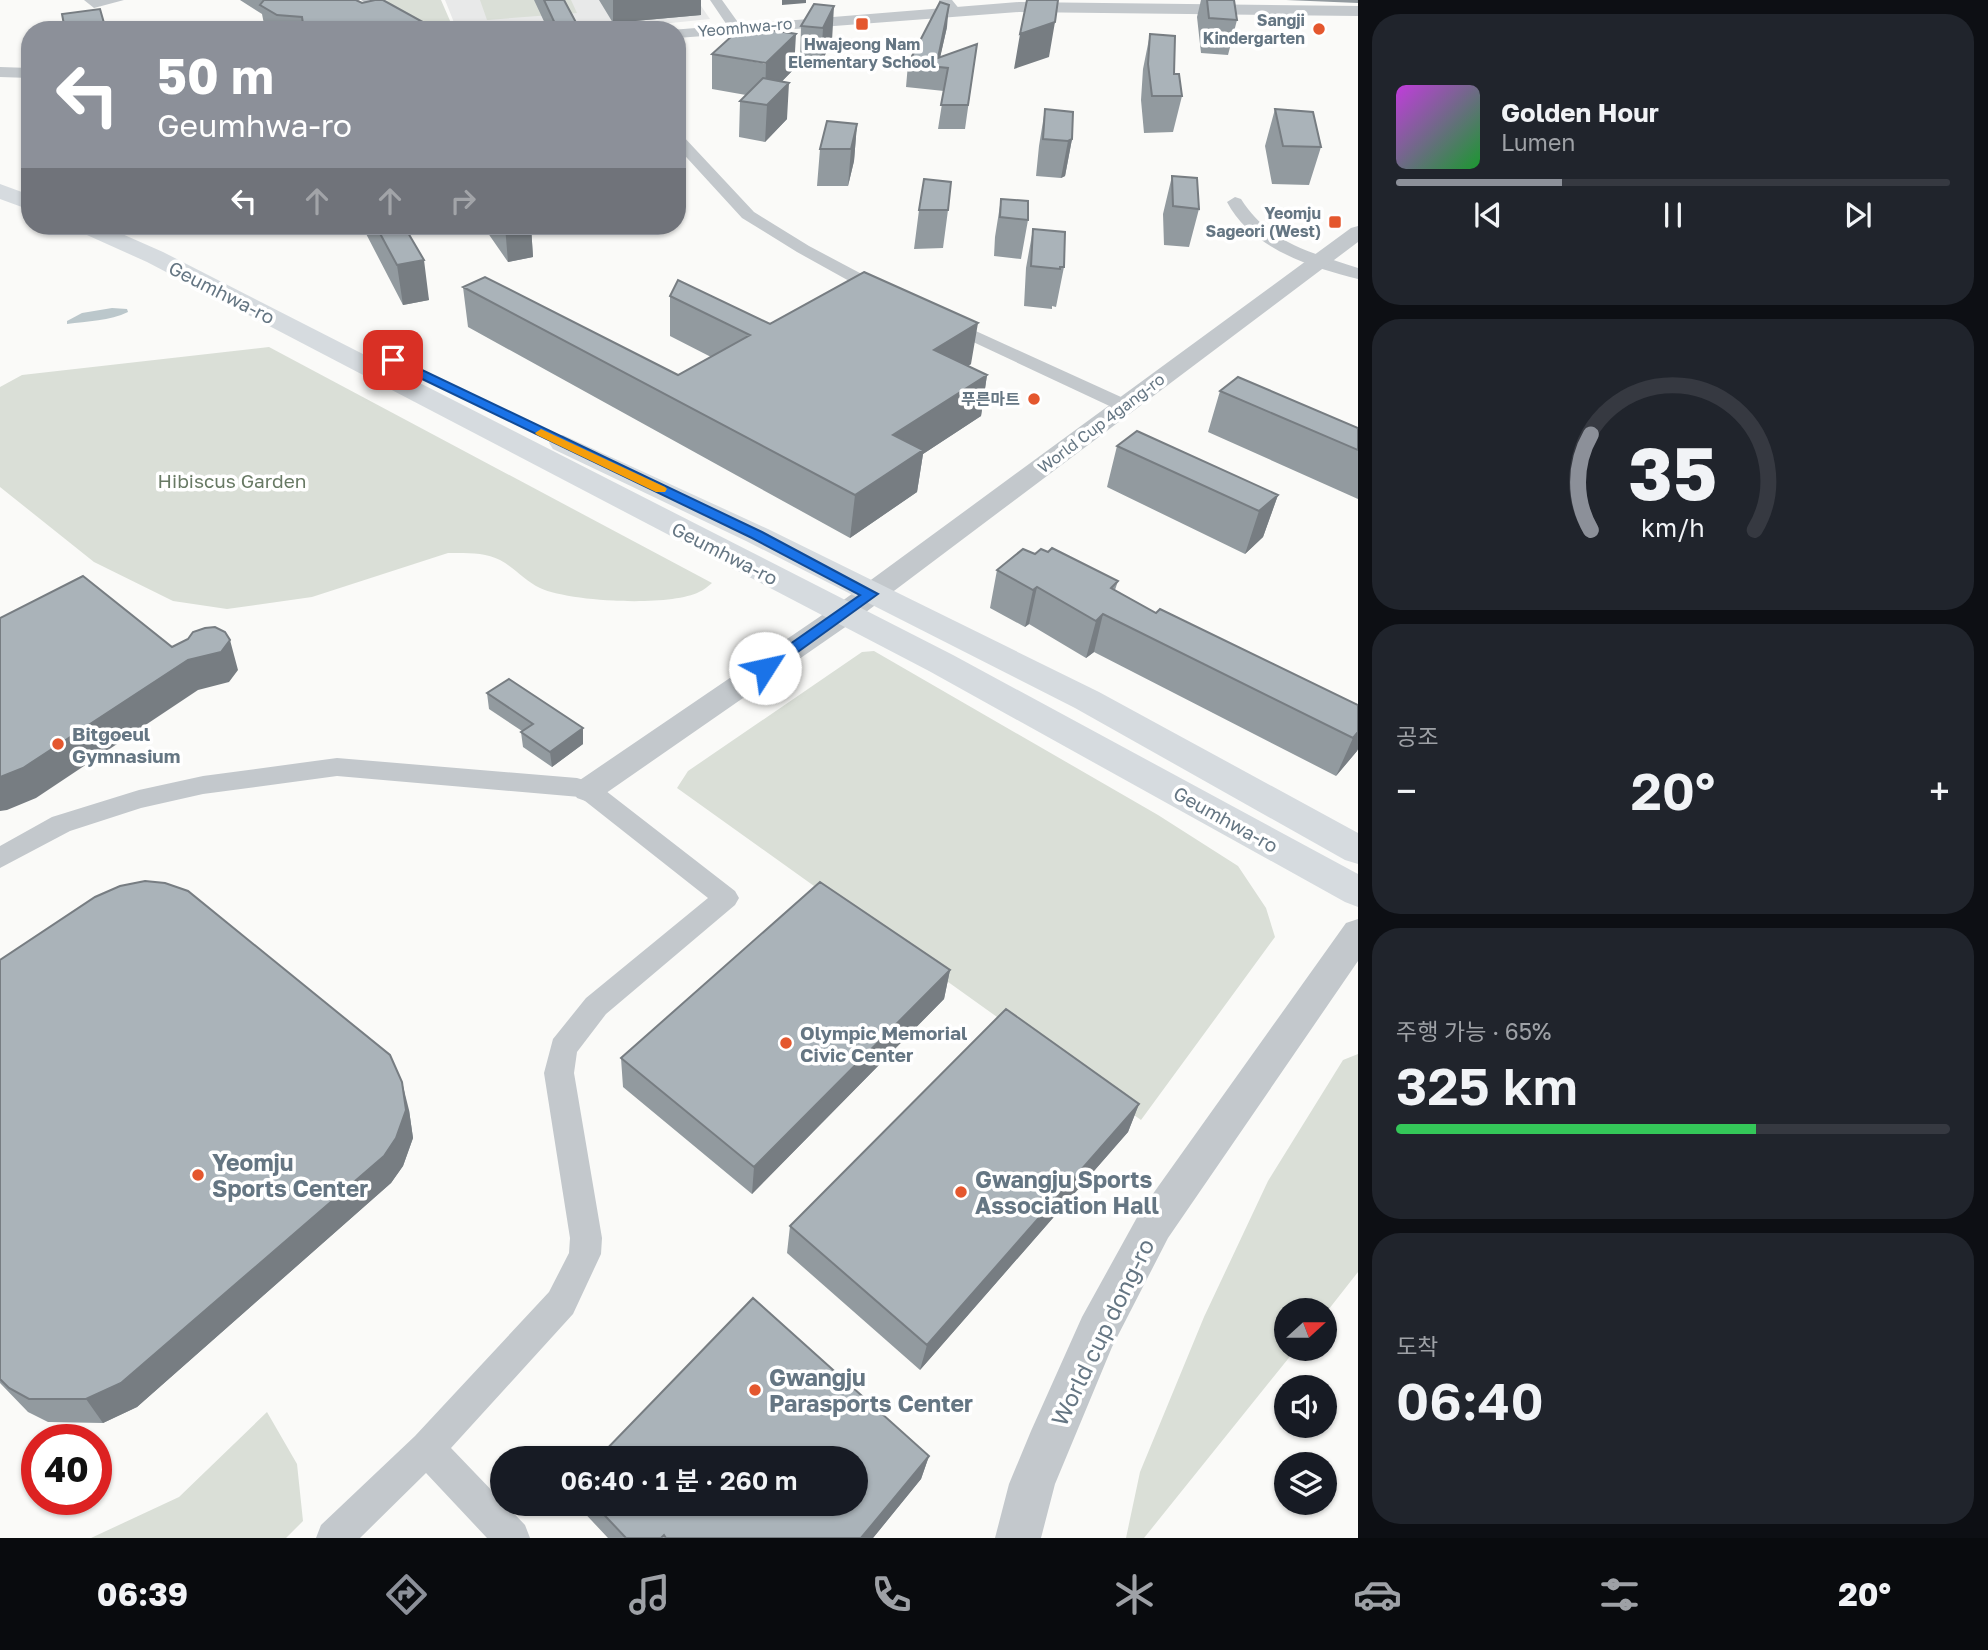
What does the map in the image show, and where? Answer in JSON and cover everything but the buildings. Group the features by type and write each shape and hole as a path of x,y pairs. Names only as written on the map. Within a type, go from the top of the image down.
{"main road":[{"path":"0,171 21,179"},
{"path":"0,191 21,199"},
{"name":"Geumhwa-ro","path":"106,235 857,604 1087,700 1358,850"},
{"name":"Geumhwa-ro","path":"158,235 243,277 416,373 757,535 941,663 1358,892"}],"street":[{"path":"89,0 94,5 119,0"},
{"path":"367,0 401,21"},
{"path":"716,0 736,28"},
{"name":"Yeomhwa-ro","path":"686,32 950,6 1132,4 1358,11"},
{"path":"0,72 21,73"},
{"path":"686,148 726,194 758,223 899,300"},
{"path":"1235,202 1241,217 1262,234 1358,274"},
{"name":"World Cup 4gang-ro","path":"588,790 857,604 1358,232"},
{"path":"935,317 1125,406"},
{"path":"0,858 61,824 139,799 203,785 337,767 588,790 726,898 596,1006 562,1048 559,1073 586,1238 585,1254 561,1303 427,1448 334,1538"},
{"name":"World cup dong-ro","path":"1018,1538 1032,1484 1047,1447 1097,1332 1154,1225 1358,933"},
{"path":"427,1448 512,1538"}],"shaded area":[{"path":"445,0 697,0 710,19 686,21 453,21"},
{"path":"112,308 127,309 128,312 106,319 67,324 67,321 82,313"}],"green space":[{"path":"441,0 450,21 415,21 383,1"},
{"path":"480,0 571,0 577,13 487,20"},
{"name":"Hibiscus Garden","path":"269,347 712,583 699,592 666,600 620,601 573,597 540,588 494,557 448,553 312,597 227,609 173,601 94,562 0,487 0,387 22,375"},
{"path":"874,651 1158,815 1238,866 1266,908 1275,937 1141,1120 677,788 688,771 862,652"},
{"path":"1358,1054 1358,1272 1337,1299 1274,1298 1274,1362 1286,1362 1144,1538 1126,1538 1140,1472 1204,1317 1268,1181 1343,1060"},
{"path":"267,1412 297,1464 303,1521 286,1538 91,1538 179,1497"}],"slow traffic":[{"path":"541,433 661,489"}],"place":[{"name":"Hwajeong Nam Elementary School","path":"862,24"},
{"name":"Sangji Kindergarten","path":"1319,29"},
{"name":"Yeomju Sageori (West)","path":"1335,222"},
{"name":"푸른마트","path":"1034,399"},
{"name":"Bitgoeul Gymnasium","path":"58,744"},
{"name":"Olympic Memorial Civic Center","path":"786,1043"},
{"name":"Yeomju Sports Center","path":"198,1175"},
{"name":"Gwangju Sports Association Hall","path":"961,1192"},
{"name":"Gwangju Parasports Center","path":"755,1390"}],"route":[{"path":"393,360 757,535 871,594 765,668"}]}
